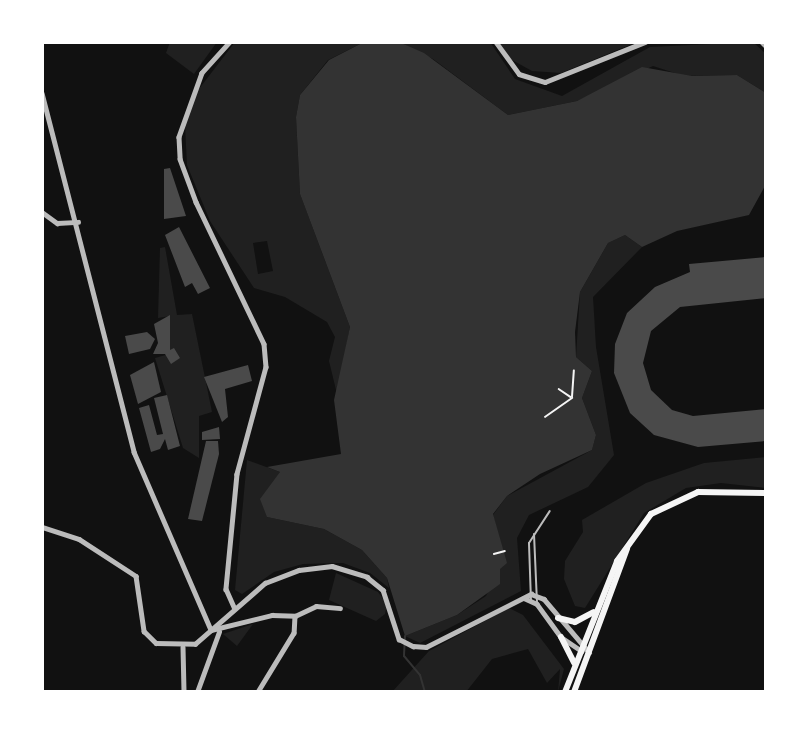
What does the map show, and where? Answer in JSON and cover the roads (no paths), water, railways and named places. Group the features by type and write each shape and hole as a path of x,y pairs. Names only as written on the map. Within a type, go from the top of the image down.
{"main road":[{"path":"565,692 578,650 594,611 628,546 651,514 682,496 725,490 766,493"},
{"path":"574,692 628,546"},
{"path":"558,618 575,622 594,611"},
{"path":"561,637 574,663"}],"street":[{"path":"230,42 202,73 179,137 180,159 196,202 264,344 266,367 237,474 226,589 234,607"},
{"path":"496,42 519,74 545,82 645,42"},
{"path":"762,42 766,46"},
{"path":"42,93 78,222 134,452 211,630"},
{"path":"42,212 57,223 78,222"},
{"path":"42,527 79,540 128,569 140,584 147,636 156,643 183,646 211,630 234,607 281,575 332,566 367,577 383,590 400,640 408,644 426,646 531,594 538,596 589,652"},
{"path":"524,597 537,604 561,637 578,650 589,652"},
{"path":"211,630 219,632 272,615 295,616 316,606 340,608"},
{"path":"258,692 294,633 295,616"},
{"path":"197,692 215,654 219,632"},
{"path":"183,646 184,692"}],"lane":[{"path":"531,601 534,534 550,511"},
{"path":"534,534 537,604"}],"waterway":[{"path":"405,636 404,656 420,675 425,692"}]}
